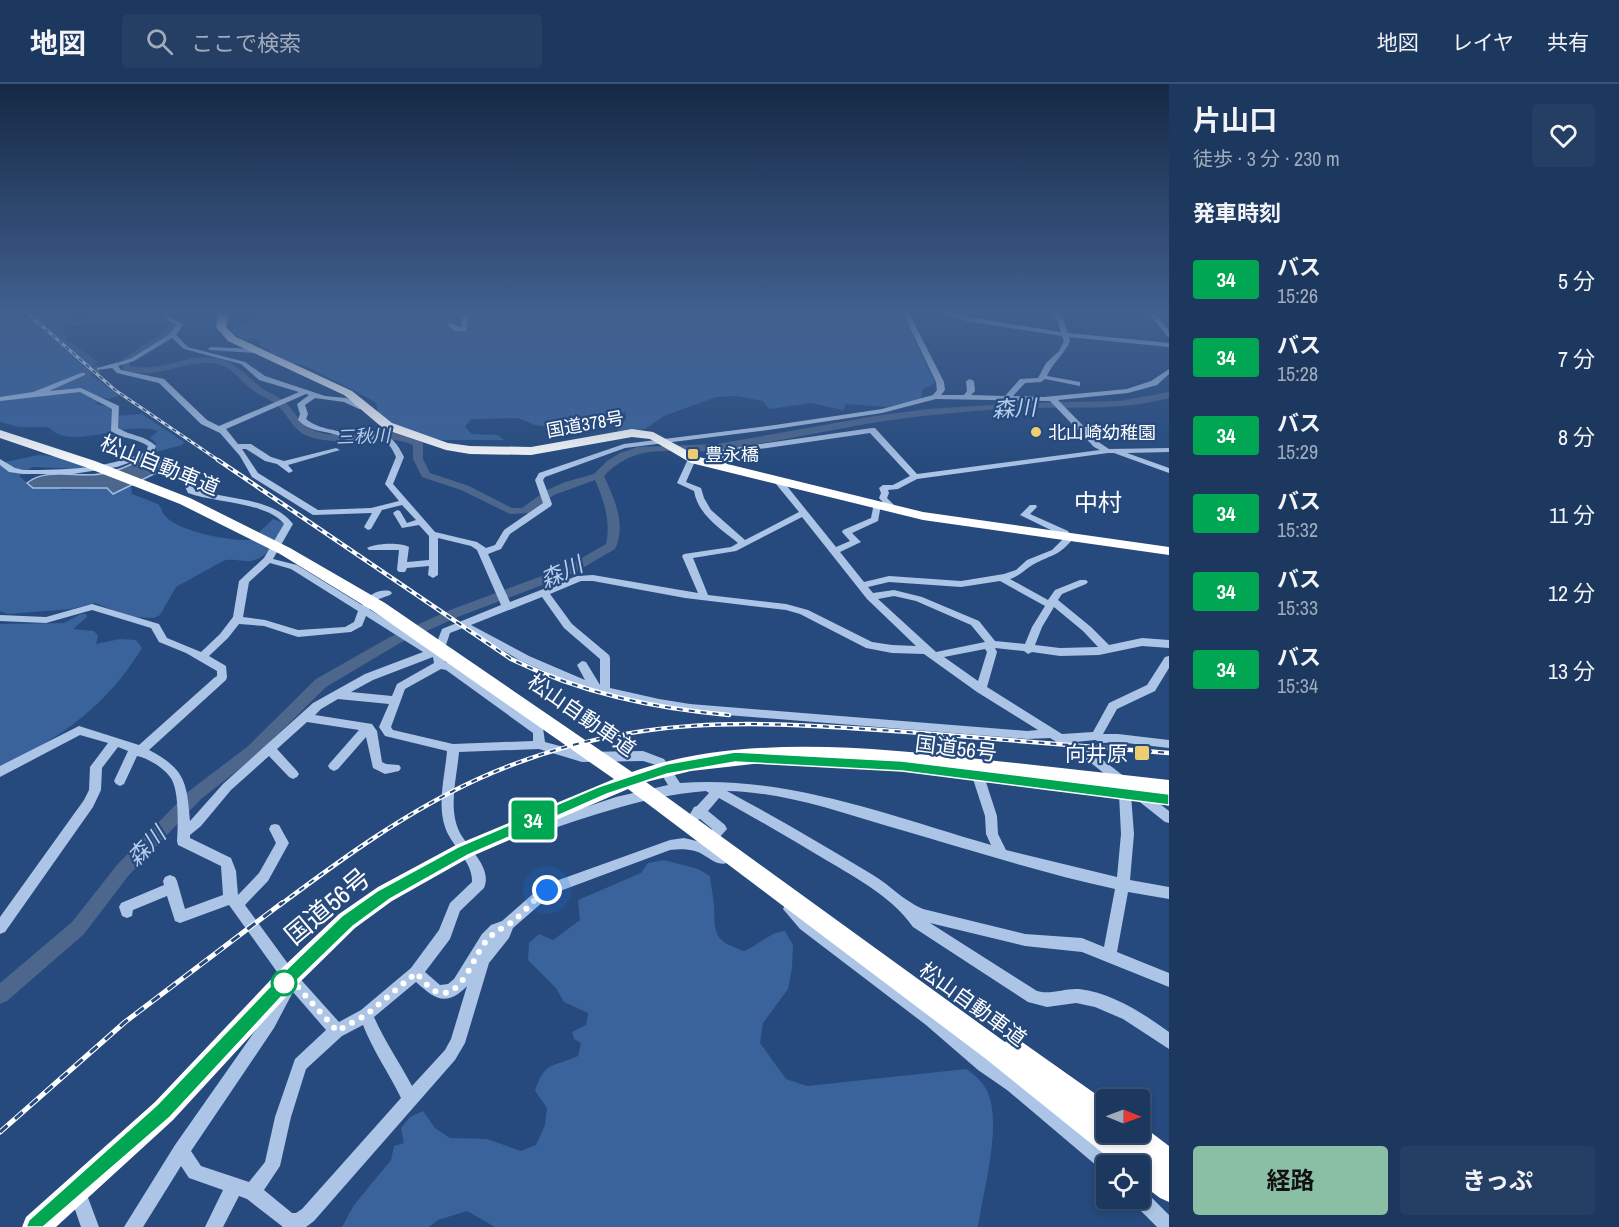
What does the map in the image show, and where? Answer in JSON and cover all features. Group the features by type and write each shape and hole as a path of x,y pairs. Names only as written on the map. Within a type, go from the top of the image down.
{"highway":[{"name":"国道378号","path":"285,364 348,393 388,426 462,449 531,451 637,433 665,441 688,457 723,468 894,509 975,525 1169,551"},
{"name":"松山自動車道","path":"0,434 148,485 285,550 380,607 616,770 994,1050 1169,1189"},
{"name":"国道56号","path":"36,1227 164,1111 289,977 347,921 418,874 603,790 667,769 735,757 788,753 838,754 1130,791 1169,799"},
{"name":"国道56号","path":"735,757 840,761 1130,791 1169,788"},
{"path":"844,941 998,1040 1096,1109"},
{"path":"1144,1143 1169,1162"}],"street":[{"path":"99,369 117,364"},
{"path":"122,364 119,372 161,381 204,422 220,429 237,447 255,475 316,513 379,509 403,502"},
{"path":"245,364 262,378 309,394 346,400 359,407 366,407"},
{"path":"932,364 940,382 941,390 936,397"},
{"path":"1007,398 1019,386 1036,389 1049,364"},
{"path":"484,552 498,547 507,532 546,506 547,497 538,480 545,474 581,463 603,451 882,411 936,397 1007,398 1057,404 1136,390 1154,383 1169,371"},
{"path":"35,394 83,374"},
{"path":"1042,379 1077,384"},
{"path":"966,397 971,391 970,381"},
{"path":"0,399 81,390 103,399 116,408 114,429 117,432 144,439 152,446 149,453 118,466 98,471 23,472 12,470 0,461"},
{"path":"220,429 309,394"},
{"path":"309,394 301,404 304,414 302,420 318,431 345,436 386,436 394,440 400,457 389,484 420,522 434,535 474,544 484,552 504,601"},
{"path":"1057,404 1097,445 1169,471"},
{"path":"723,468 721,452 872,430 915,477"},
{"path":"237,447 248,446 265,458 286,468 336,450"},
{"path":"894,509 883,498 885,493 883,488 895,487 915,477 1143,448 1169,450"},
{"path":"149,453 161,466 184,476 191,491 207,497 238,501 288,520 288,529 269,555 268,560 244,581 241,611 237,620 202,657"},
{"path":"688,457 681,483 698,490 700,500 710,513 742,542"},
{"path":"779,482 870,597 929,653 981,689 1056,735 1169,818"},
{"path":"835,551 856,542 846,532 874,519 877,505"},
{"path":"862,586 889,579 961,584 1012,576 1030,562 1055,552 1068,539 1065,533 1024,514 1033,507"},
{"path":"368,527 379,509"},
{"path":"396,513 405,526 420,522"},
{"path":"705,598 687,556 730,550 804,513"},
{"path":"433,574 434,535"},
{"path":"372,548 404,547 402,568 433,563"},
{"path":"268,560 294,567 414,642 539,731 539,745"},
{"path":"677,788 667,769 660,762 643,756 582,757 539,745 453,747 386,731 401,687 436,658 443,638 450,628 504,601 544,593 586,577 705,598 795,609 870,645 892,650 929,653 991,645 1060,652 1107,650 1142,642 1169,644"},
{"path":"1002,578 1052,603 1087,629 1107,650"},
{"path":"1028,650 1058,592 1083,582"},
{"path":"237,620 265,623 293,633 341,631 358,624 362,609 359,592 361,584"},
{"path":"362,609 373,597 387,592"},
{"path":"544,593 568,626 605,658 601,690"},
{"path":"870,597 894,593 919,599 975,623 991,645 992,652 981,689"},
{"path":"0,618 46,620 92,607 129,619 146,621 155,626 163,640 202,657 222,669 222,677 137,751 120,781"},
{"path":"472,628 536,666 601,690 642,701 690,708 1027,735 1095,736 1103,739 1118,738 1169,744"},
{"path":"184,830 192,828 227,788 303,717 369,677 436,658"},
{"path":"1095,736 1113,706 1151,688 1169,660"},
{"path":"582,665 601,690"},
{"path":"337,695 395,700"},
{"path":"303,717 368,727 371,731 376,765 381,768 395,768"},
{"path":"334,766 368,727"},
{"path":"0,772 20,764 79,730 153,758 175,774 178,779 186,844 226,862 234,901 289,977 337,1031"},
{"path":"0,928 89,803 95,790 96,767 115,742"},
{"path":"252,1192 272,1166 283,1118 300,1064 337,1031 366,1015 416,973 445,934 455,907 479,884 479,873 471,848 450,825 453,747"},
{"path":"269,748 293,774"},
{"path":"978,776 991,816 992,834 1001,854"},
{"path":"471,848 677,788 778,791 1064,872 1169,893"},
{"path":"702,847 722,829 696,814 711,801 713,789"},
{"path":"713,789 872,881 908,909 918,923 1034,997 1052,1002 1066,997 1084,997 1122,1012 1169,1041"},
{"path":"1109,956 1123,885 1130,791"},
{"path":"127,912 126,907 170,884 180,917 234,901 258,887 276,858 283,843 275,829"},
{"path":"416,973 438,992 452,991 465,976 482,945 494,932 507,925 547,890 670,845 688,843 702,847 790,909 805,925 931,1020 983,1065 1013,1084 1097,1155"},
{"path":"908,909 981,931 1025,940 1082,945 1169,980"},
{"path":"181,1151 195,1172 252,1192 289,1221 298,1222 308,1215 370,1147 410,1098 450,1055 457,1043 484,959 493,945 506,933 507,925"},
{"path":"133,1227 181,1151 269,1023 285,997 289,977"},
{"path":"366,1015 378,1044 389,1058 410,1098"},
{"path":"214,1227 234,1186"},
{"path":"81,1202 90,1227"},
{"path":"1150,1208 1169,1227"}],"shaded area":[{"path":"0,364 95,364 87,371 119,396 108,399 102,397 95,404 113,408 114,416 142,414 184,442 182,445 156,452 156,443 150,438 158,431 144,428 72,437 59,434 48,427 19,427 0,422"},
{"path":"300,364 926,364 935,383 922,390 921,400 886,407 846,404 843,410 811,403 769,409 763,401 735,396 716,397 664,416 645,429 617,432 626,419 626,412 587,416 549,427 535,425 518,418 471,419 465,427 472,434 498,435 504,440 439,440 391,424 378,413 376,403"},
{"path":"39,455 61,457 87,466 83,469 32,467 19,476 33,488 58,487 61,490 131,486 132,494 158,504 164,515 172,522 193,531 230,539 251,540 273,519 286,524 277,541 263,556 251,561 223,561 176,587 160,615 154,618 130,617 95,603 72,609 7,614 0,611 0,463"},
{"path":"145,458 149,459 158,472 113,494 107,488 33,488 27,483 43,475 106,473"},
{"path":"81,614 86,614 87,617 73,629 94,631 98,636 96,644 120,639 136,640 142,648 114,686 81,718 42,745 0,766 0,624 64,623"},
{"path":"664,860 698,869 710,876 716,930 721,940 744,951 774,934 785,931 793,945 788,989 763,1023 760,1043 786,1079 807,1086 966,1069 982,1083 992,1107 993,1123 990,1159 978,1227 495,1227 467,1211 438,1220 429,1227 342,1227 354,1205 391,1160 394,1146 404,1143 401,1128 410,1117 423,1111 435,1128 450,1138 487,1139 521,1151 536,1145 545,1125 547,1108 535,1091 546,1069 578,1056 581,1043 574,1039 572,1032 586,1025 588,1013 564,1002 556,988 528,960 529,943 539,934 553,940 580,920 578,900 641,873 648,863"}],"waterway":[{"name":"三秋川","path":"126,364 126,368 138,371 150,371 181,364"},
{"name":"三秋川","path":"226,364 238,371 257,389 278,401 296,423 310,433 337,438 377,435 404,437 418,443 418,459 426,475 465,488 510,511 525,511 559,488 598,476"},
{"name":"森川","path":"598,476 610,463 638,450 717,447 928,412 1020,405 1119,404 1169,395"},
{"name":"森川","path":"0,995 78,928 123,870 195,795 252,751 321,683 395,640 455,613 570,570 611,546 613,519 609,502 598,476"}],"tunnel":[{"path":"83,374 99,369"}],"railway":[{"path":"86,364 115,390 221,462"},
{"path":"218,460 511,659 564,681 617,697 672,708 729,715"},
{"path":"280,905 351,853 400,821 478,779 534,757 589,741 643,731 696,726 805,725 1169,753"},
{"path":"0,1132 125,1022 282,903"}],"bus line":[{"name":"34","path":"36,1227 164,1111 289,977 347,921 418,874 463,851 603,790 667,769 735,757 810,759 902,766 1169,799"}],"place":[{"name":"北山崎幼稚園","path":"1036,432"},
{"name":"豊永橋","path":"693,454"},
{"name":"向井原","path":"1142,753"}],"district":[{"name":"中村","path":"1098,502"}],"route":[{"path":"284,983 289,977 337,1031 366,1015 416,973 438,992 452,991 465,976 482,945 494,932 507,925 547,890"}]}
